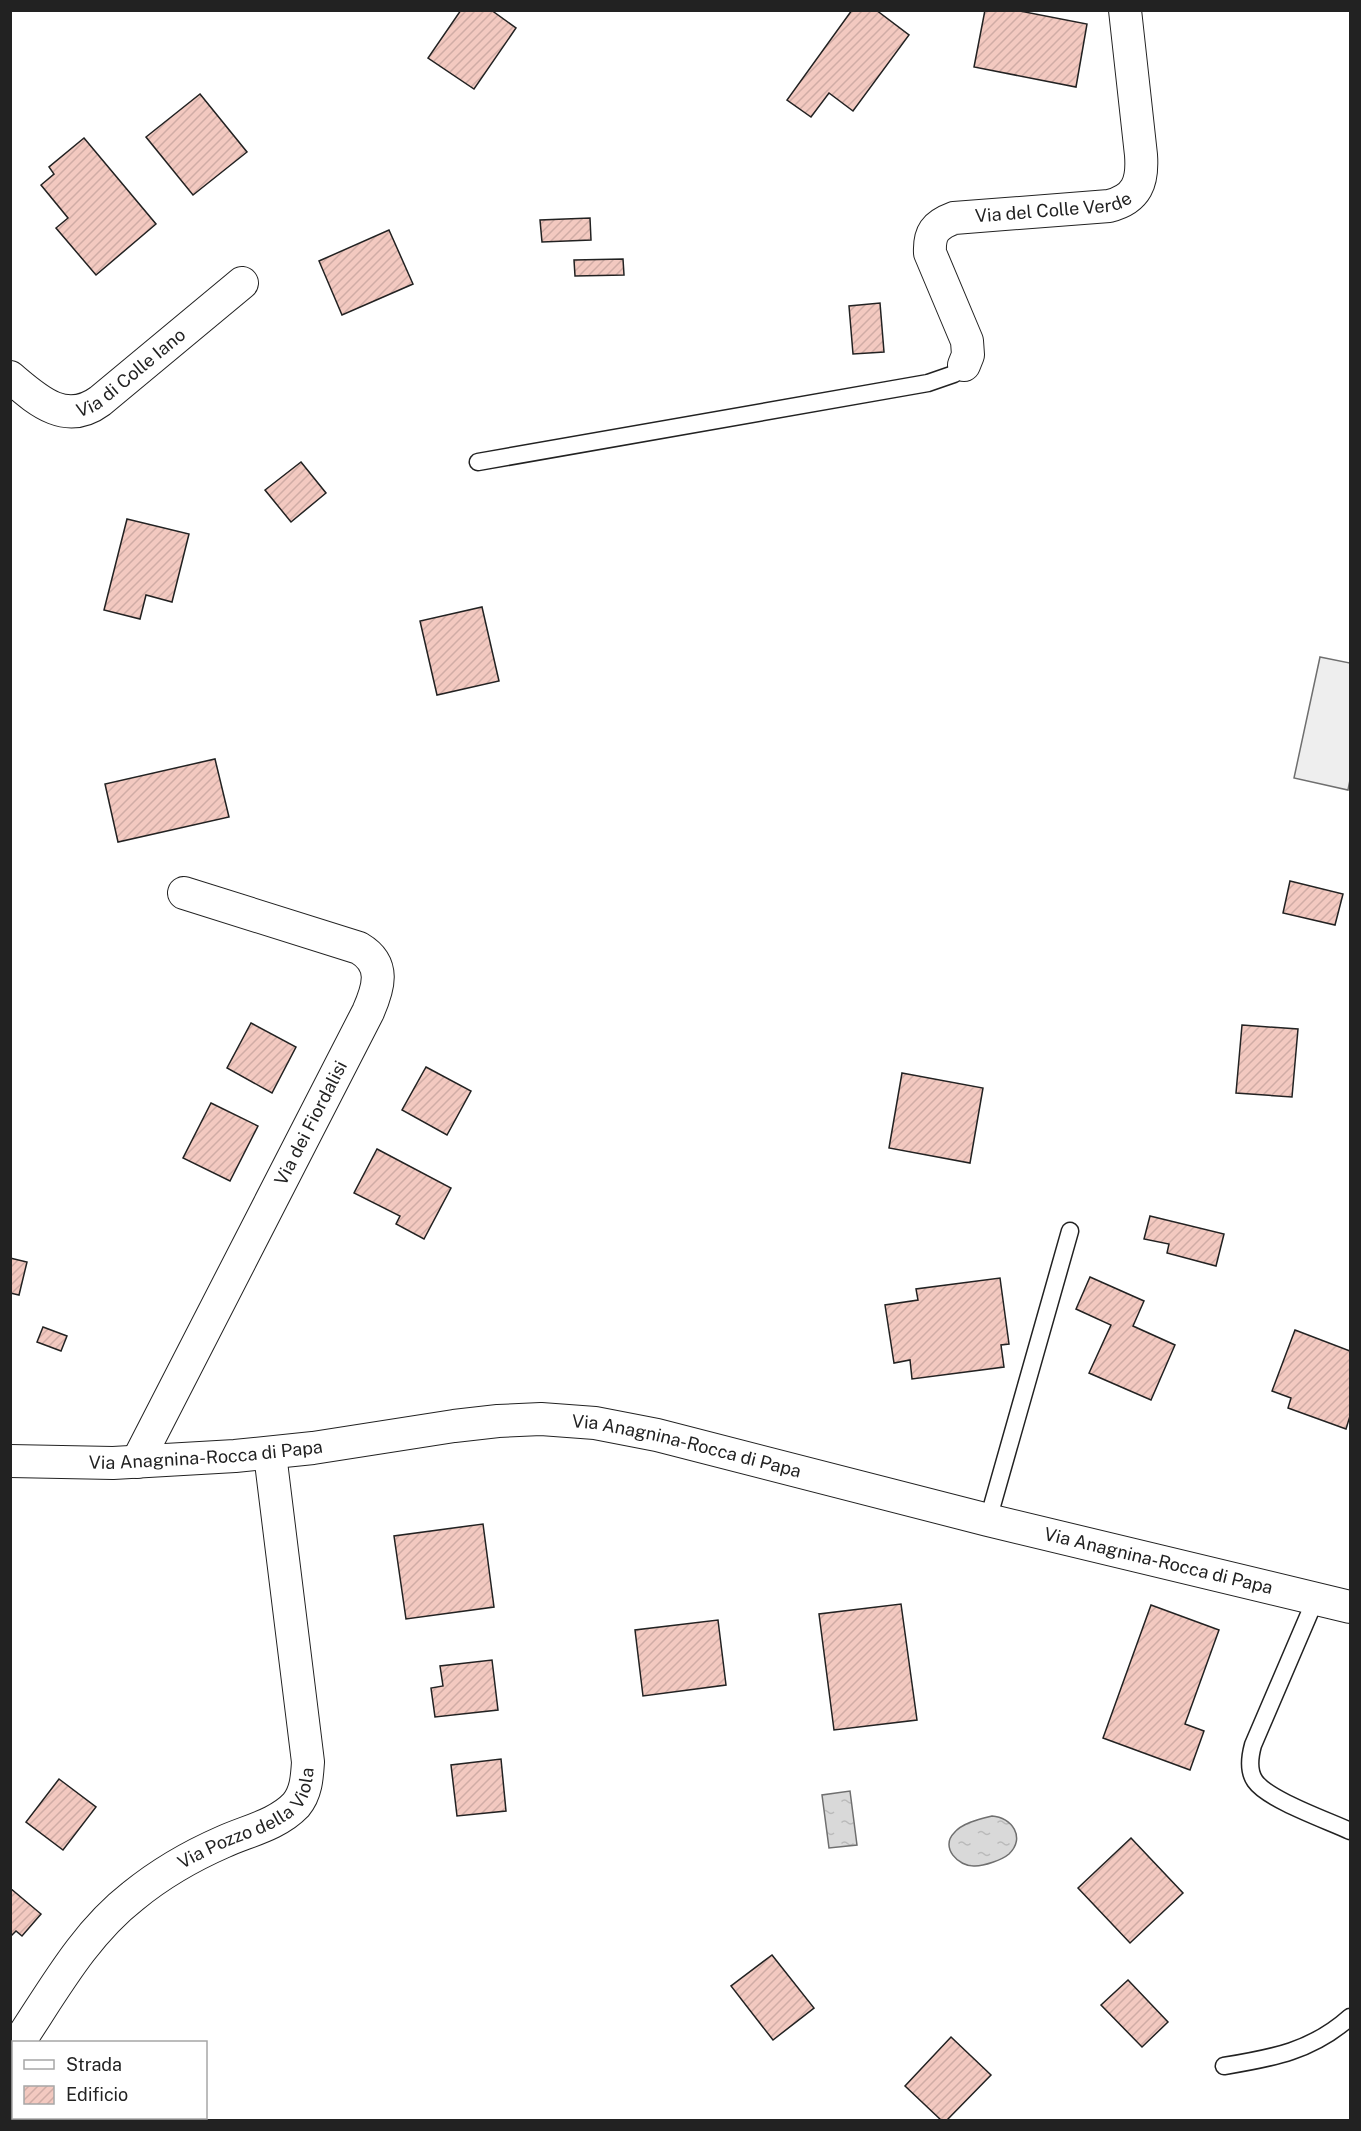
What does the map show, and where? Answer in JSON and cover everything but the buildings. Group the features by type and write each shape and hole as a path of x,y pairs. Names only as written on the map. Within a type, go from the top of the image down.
{"street":[{"name":"Via del Colle Verde","path":"964,365 968,355 967,341 930,252 929,240 933,230 941,223 954,218 1109,206 1128,198 1134,192 1141,175 1142,155 1125,10"},
{"name":"Via di Colle Iano","path":"10,377 47,406 69,411 86,410 100,401 242,283"},
{"name":"Via dei Fiordalisi","path":"137,1462 368,1012 378,981 374,961 359,948 184,893"},
{"name":"Via Anagnina-Rocca di Papa","path":"10,1461 137,1462 270,1454 498,1421 541,1419 577,1421 649,1433 988,1520 1350,1607"},
{"name":"Via Pozzo della Viola","path":"20,2041 81,1951 103,1924 132,1896 200,1853 276,1820 295,1806 301,1797 306,1785 308,1762 270,1454"}],"lane":[{"path":"478,462 928,383 954,374 964,365"},
{"path":"988,1520 1070,1231"},
{"path":"1316,1598 1253,1745 1250,1768 1254,1781 1273,1795 1350,1831"},
{"path":"1224,2066 1262,2060 1301,2049 1331,2033 1350,2017"}],"shaded area":[{"path":"1320,657 1350,663 1350,780 1348,790 1294,778"}],"water":[{"path":"850,1791 857,1845 829,1848 822,1795"},
{"path":"992,1816 1011,1824 1016,1835 1014,1848 1006,1856 983,1865 969,1865 957,1860 950,1850 950,1838 966,1824"}]}
